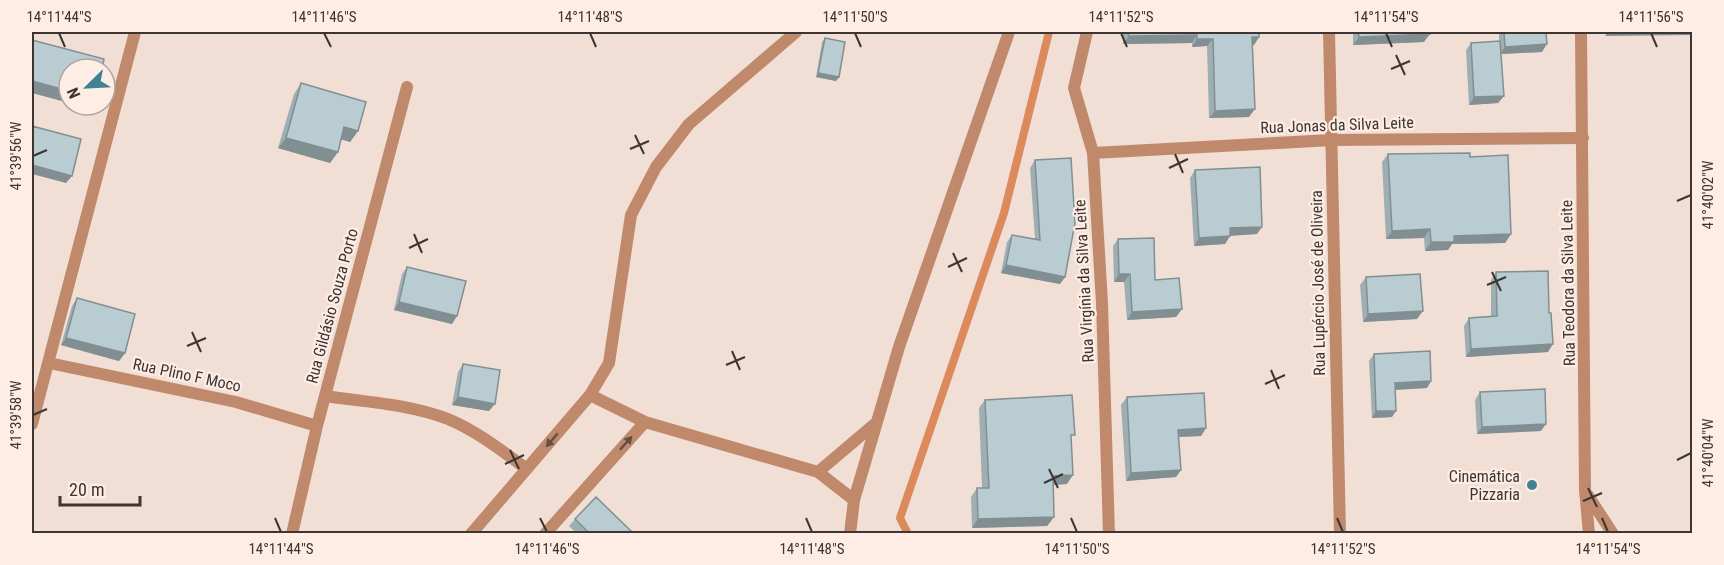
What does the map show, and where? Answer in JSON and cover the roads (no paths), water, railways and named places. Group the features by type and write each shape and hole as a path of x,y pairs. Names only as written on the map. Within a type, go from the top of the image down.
{"street":[{"path":"32,424 135,32"},
{"path":"471,534 590,396 609,363 631,215 656,167 689,124 796,32"},
{"path":"850,534 854,500 899,346 1009,32"},
{"name":"Rua Virgínia da Silva Leite","path":"1088,32 1074,88 1093,153 1102,303 1109,534"},
{"name":"Rua Lupércio José de Oliveira","path":"1329,32 1340,534"},
{"name":"Rua Teodora da Silva Leite","path":"1581,32 1585,490 1589,534"},
{"name":"Rua Gildásio Souza Porto","path":"292,534 317,426 407,87"},
{"name":"Rua Jonas da Silva Leite","path":"1093,153 1332,140 1583,138"},
{"name":"Rua Plino F Moco","path":"49,363 236,402 317,426"},
{"path":"325,396 414,408 450,420 490,442 527,469"},
{"path":"590,396 645,422 818,472 854,500"},
{"path":"545,534 645,422"},
{"path":"818,472 877,422"},
{"path":"1585,490 1613,534"}],"waterway":[{"path":"908,534 900,518 1004,213 1049,32"}],"place":[{"name":"Cinemática Pizzaria","path":"1532,485"}]}
